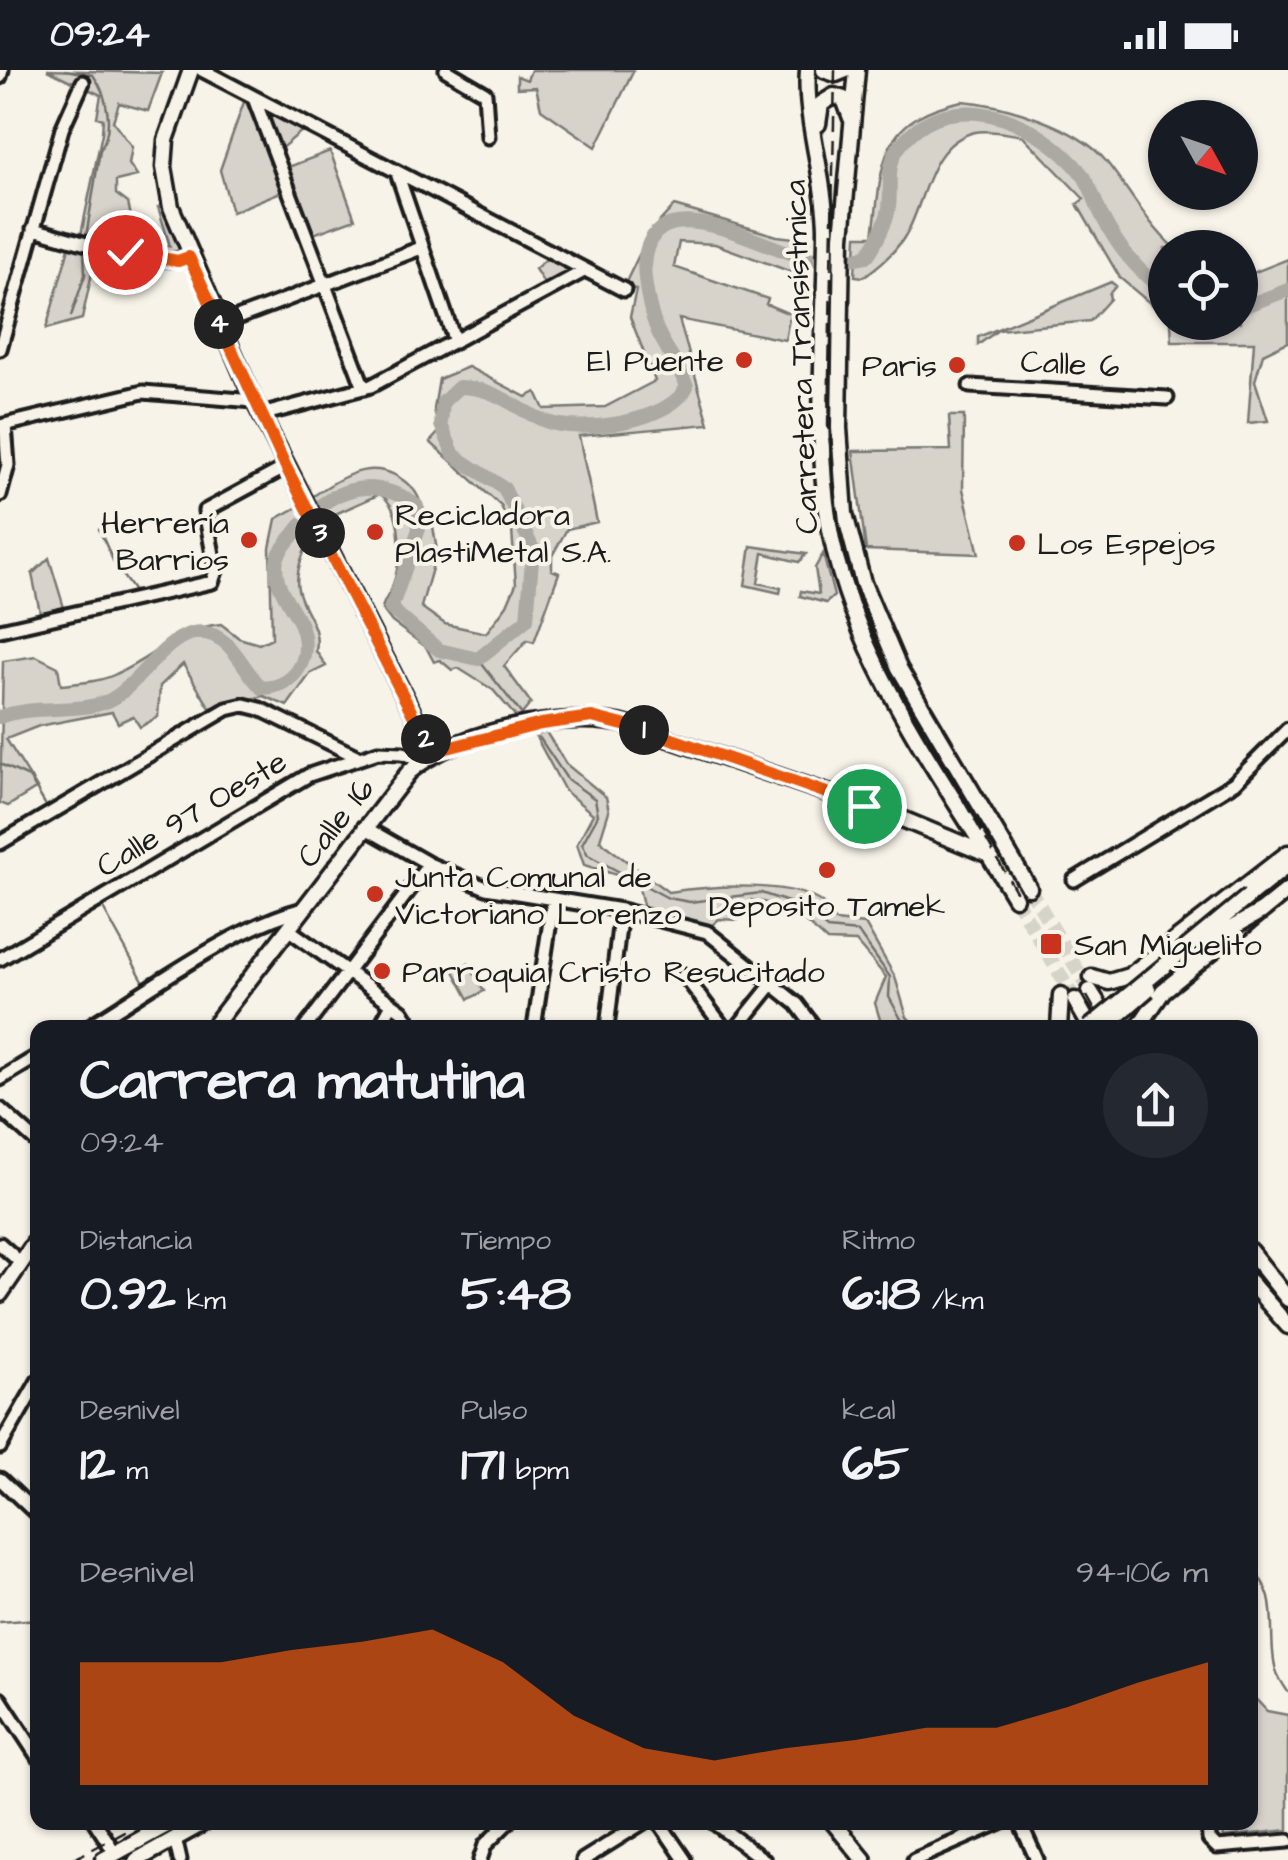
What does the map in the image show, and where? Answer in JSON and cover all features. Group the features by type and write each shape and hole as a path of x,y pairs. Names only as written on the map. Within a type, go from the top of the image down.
{"main road":[{"path":"191,70 166,140 164,166 171,207 219,325 427,756 541,724 592,717 658,734 990,855"},
{"name":"Carretera Transístmica","path":"808,70 808,99 817,139 834,285 845,514 863,583 899,668 1029,888"},
{"path":"824,70 836,74 846,70"},
{"name":"Carretera Transístmica","path":"857,70 834,285 824,454 829,521 840,572 880,670 1015,898"},
{"path":"817,139 819,108 830,96 844,99 853,129"},
{"name":"Calle 16","path":"218,1020 364,827 427,756"},
{"path":"950,838 965,834 970,822"},
{"path":"1108,1020 1091,984 1113,982 1136,972 1288,853"},
{"path":"1100,1020 1288,865"},
{"path":"1143,1020 1162,992 1288,890"},
{"path":"1114,1020 1216,935 1260,912"},
{"path":"1136,972 1133,984 1141,994 1162,992"},
{"path":"1061,1020 1068,997 1084,1020"},
{"path":"0,1294 30,1249"},
{"path":"1258,1261 1288,1299"},
{"path":"1258,1297 1288,1326"},
{"path":"109,1856 174,1830"},
{"path":"137,1860 174,1830"},
{"path":"840,1830 864,1860"}],"street":[{"path":"202,70 624,290"},
{"path":"446,70 485,93 488,137"},
{"path":"0,350 62,129 82,82"},
{"path":"254,98 364,388"},
{"path":"397,173 455,342"},
{"path":"33,228 125,252 178,261 189,257"},
{"path":"219,325 422,248"},
{"path":"0,495 8,465 2,425 143,392 258,408 364,388 584,271"},
{"name":"Calle 6","path":"970,386 1166,398"},
{"path":"0,630 205,586 216,572 205,511 286,467"},
{"path":"0,842 226,709 244,705 260,709 356,756"},
{"path":"1074,880 1234,783 1288,729"},
{"name":"Calle 97 Oeste","path":"0,960 309,774 356,756 404,752 427,756"},
{"path":"364,827 428,864 486,888 621,910 706,932 774,983 808,1020"},
{"path":"313,1020 428,864"},
{"path":"535,1020 554,902"},
{"path":"99,1020 281,914 303,909"},
{"path":"608,1020 621,910"},
{"path":"288,929 392,1004 406,1020"},
{"path":"684,975 718,1020"},
{"path":"743,1020 774,983"},
{"path":"383,1020 392,1004"},
{"path":"0,1079 30,1061"},
{"path":"0,1109 30,1136"},
{"path":"0,1244 20,1262"},
{"path":"0,1447 30,1396"},
{"path":"25,1405 30,1409"},
{"path":"0,1479 30,1507"},
{"path":"0,1699 30,1744"},
{"path":"98,1830 109,1856"},
{"path":"174,1830 180,1860"},
{"path":"480,1860 486,1845 500,1830"},
{"path":"583,1860 631,1830"},
{"path":"664,1830 685,1860"},
{"path":"724,1830 764,1860"},
{"path":"914,1860 942,1854 987,1830"},
{"path":"1024,1830 1037,1860"},
{"path":"1209,1830 1217,1847 1288,1841"}],"shaded area":[{"path":"47,70 162,73 148,111 119,103 113,121 132,147 129,164 137,176 116,181 116,194 128,203 137,243 170,246 158,207 165,206 182,257 137,252 81,235 102,133 103,119 97,117 101,95"},
{"path":"531,70 634,70 596,147 541,109 536,87 517,88 517,76 527,80"},
{"path":"245,99 283,191 232,212 220,170"},
{"path":"962,101 998,107 1039,119 1093,148 1157,230 1148,230 1148,302 1120,278 1077,204 1084,199 1023,136 993,131 975,132 948,148 931,174 903,240 876,268 863,277 855,276 857,236 873,236 883,165 890,147 914,119"},
{"path":"267,111 303,130 278,151 264,113"},
{"path":"330,151 355,219 308,236 283,169"},
{"path":"674,206 777,236 811,240 805,277 715,244 679,242 674,267 768,299 766,304 790,314 785,340 679,319 709,424 579,436 597,522 567,529 552,556 552,570 559,573 534,642 527,640 504,666 531,703 518,719 493,690 458,668 452,670 440,660 434,662 426,647 392,622 382,609 391,590 399,551 397,524 388,502 380,494 322,520 312,497 362,471 388,472 400,478 431,514 437,551 421,607 445,624 486,633 507,605 516,584 512,531 501,506 430,442 439,432 434,409 439,379 468,367 526,397 536,392 544,409 605,407 655,381 630,317 636,290 625,284 650,232"},
{"path":"70,244 97,250 82,319 46,329"},
{"path":"552,254 570,270 546,287 535,269"},
{"path":"1288,259 1288,342 1263,354 1255,381 1268,421 1248,423 1254,342 1172,340 1258,340 1258,271"},
{"path":"1111,282 1116,286 1109,294 1110,299 1090,321 998,330 978,345 978,337"},
{"path":"949,416 964,416 963,489 979,554 866,550 853,451 951,450"},
{"path":"298,507 312,534 299,568 298,589 314,626 316,651 326,666 310,674 287,706 264,696 210,708 183,664 160,686 158,717 140,727 133,716 118,723 112,712 39,726 6,739 37,788 8,806 0,803 3,661 36,656 58,667 61,685 110,677 179,637 205,627 221,624 239,638 259,644 272,638 270,548 276,519"},
{"path":"751,546 806,554 799,562 763,553 758,583 781,588 780,593 745,585"},
{"path":"823,554 834,596 826,603 800,596 801,591 819,594 815,568"},
{"path":"49,558 65,611 41,617 32,574"},
{"path":"546,732 566,764 606,797 609,811 600,840 668,892 776,888 816,899 835,921 865,924 895,977 910,1020 880,1020 875,1003 886,977 856,942 827,941 793,914 751,900 738,920 719,919 710,927 644,909 639,888 620,876 584,865 577,844 593,814 565,791 535,735"},
{"path":"468,963 484,991 469,999 454,971"},
{"path":"1258,1701 1267,1711 1288,1715 1288,1830 1224,1837 1222,1830 1258,1830"}],"waterway":[{"path":"65,70 93,75 107,112 107,132 100,150 86,237"},
{"path":"0,717 108,701 164,650 194,633 211,634 228,645 262,688 285,682 299,668 305,647 300,623 277,577 278,557 321,506 335,496 366,488 383,490 417,506 419,529 391,609 439,650 478,659 527,619 533,549 504,488 454,455 441,425 443,402 459,387 473,388 545,421 579,426 623,422 663,409 687,386 658,332 650,305 644,265 654,235 670,225 691,223 716,227 806,258 867,256 888,213 891,166 897,150 924,124 947,115 971,112 996,116 1021,125 1065,155 1085,178 1121,248 1148,276"},
{"path":"71,316 85,275 84,248"},
{"path":"1258,301 1288,290"},
{"path":"99,529 115,565 135,593"},
{"path":"478,659 523,716"},
{"path":"539,737 567,779 595,799 598,815 582,844 588,855 668,898 690,902 761,893 803,907 827,929 858,932 890,977 889,997 902,1020"},
{"path":"0,764 29,777 45,804"},
{"path":"104,910 145,984"},
{"path":"1258,1577 1270,1603 1276,1670 1288,1692"},
{"path":"0,1622 30,1620"}],"tunnel":[{"path":"1029,888 1090,991"},
{"path":"1015,898 1075,1000"}],"railway":[{"path":"835,70 828,425 842,550 882,659 1017,893"},
{"path":"1087,996 1100,1020"},
{"path":"1258,1277 1288,1313"},
{"path":"72,1860 129,1830"}],"place":[{"name":"El Puente","path":"744,360"},
{"name":"Paris","path":"957,365"},
{"name":"Recicladora PlastiMetal S.A.","path":"375,532"},
{"name":"Herrería Barrios","path":"249,540"},
{"name":"Los Espejos","path":"1017,543"},
{"name":"Deposito Tamek","path":"827,870"},
{"name":"Junta Comunal de Victoriano Lorenzo","path":"375,894"},
{"name":"San Miguelito","path":"1051,944"},
{"name":"Parroquia Cristo Resucitado","path":"382,971"}],"route":[{"path":"125,252 178,261 189,257 286,467 432,752 541,724 592,717 658,734 864,806"}]}
